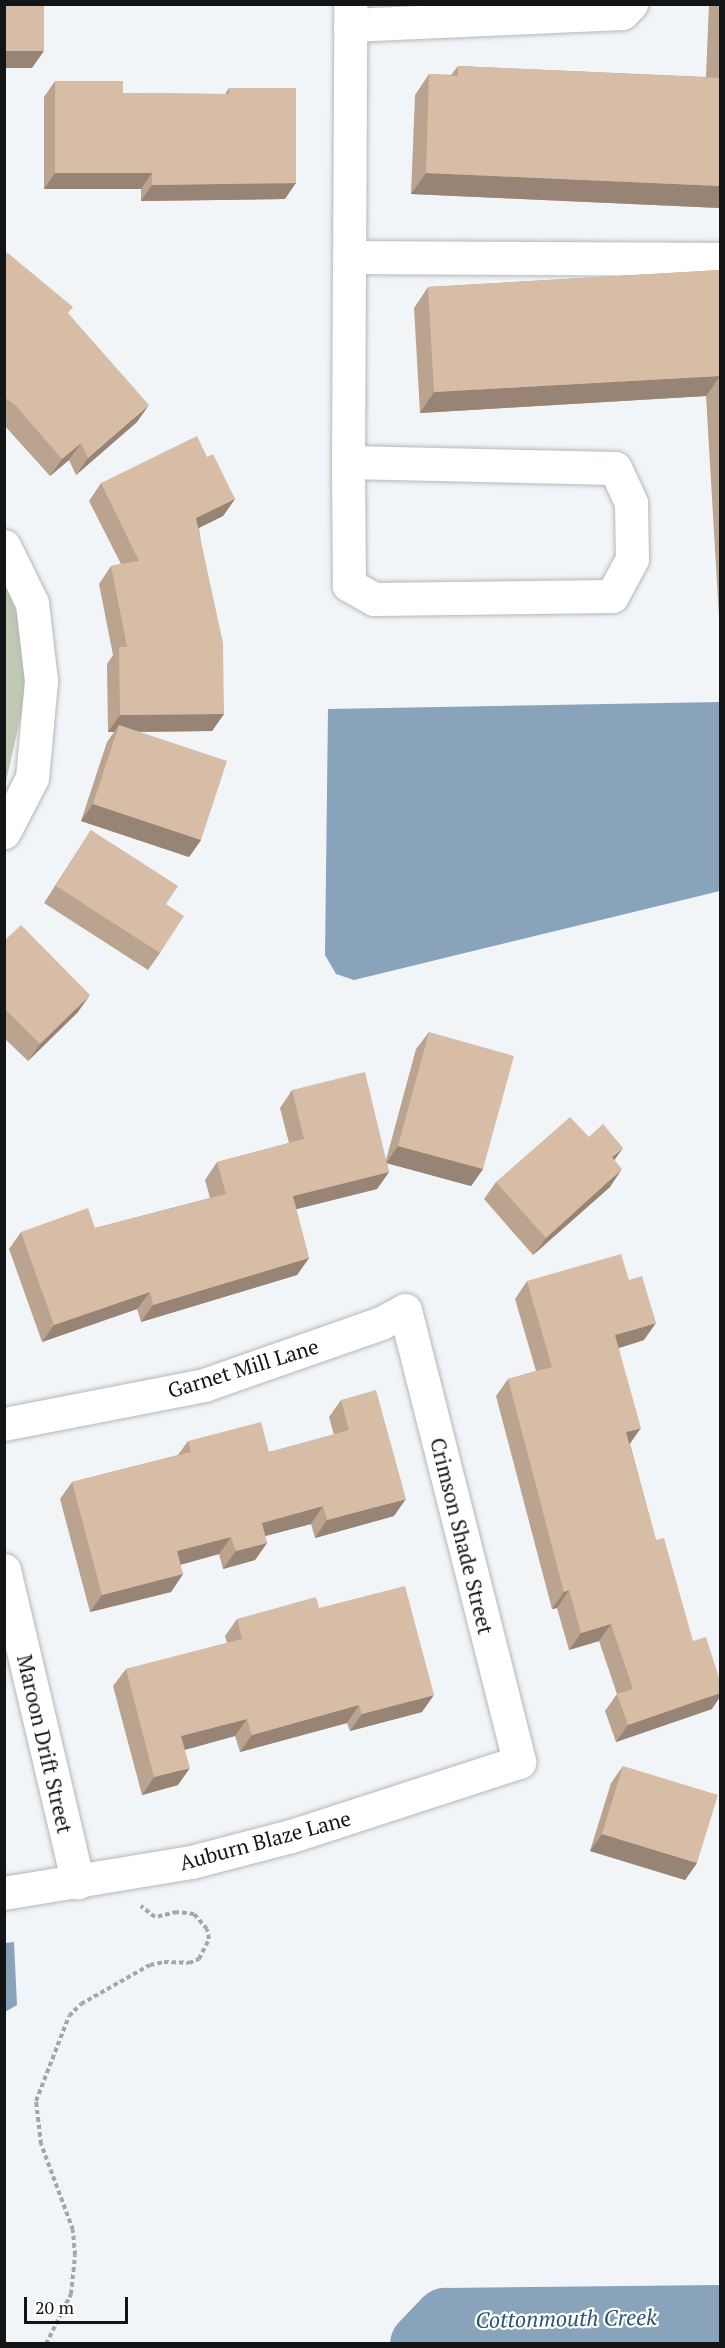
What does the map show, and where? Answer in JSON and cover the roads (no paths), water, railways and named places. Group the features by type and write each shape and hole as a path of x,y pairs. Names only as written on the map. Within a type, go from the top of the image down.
{"street":[{"path":"348,462 615,468 631,503 632,559 612,596 374,599 349,585 348,462 351,257 350,14 622,14 631,4"},
{"path":"351,257 720,259"},
{"path":"4,546 32,603 41,681 32,778 4,832"},
{"name":"Garnet Mill Lane","path":"4,1424 204,1385 381,1323 405,1310"},
{"name":"Crimson Shade Street","path":"405,1310 519,1762"},
{"name":"Maroon Drift Street","path":"4,1570 78,1882"},
{"name":"Auburn Blaze Lane","path":"4,1893 191,1862 291,1836 519,1762"}],"water":[{"path":"720,702 720,891 354,980 336,974 325,955 328,709"},
{"path":"14,1942 17,2005 5,2012 5,1943"}],"waterway":[{"name":"Cottonmouth Creek","path":"421,2344 445,2319 720,2316"}]}
